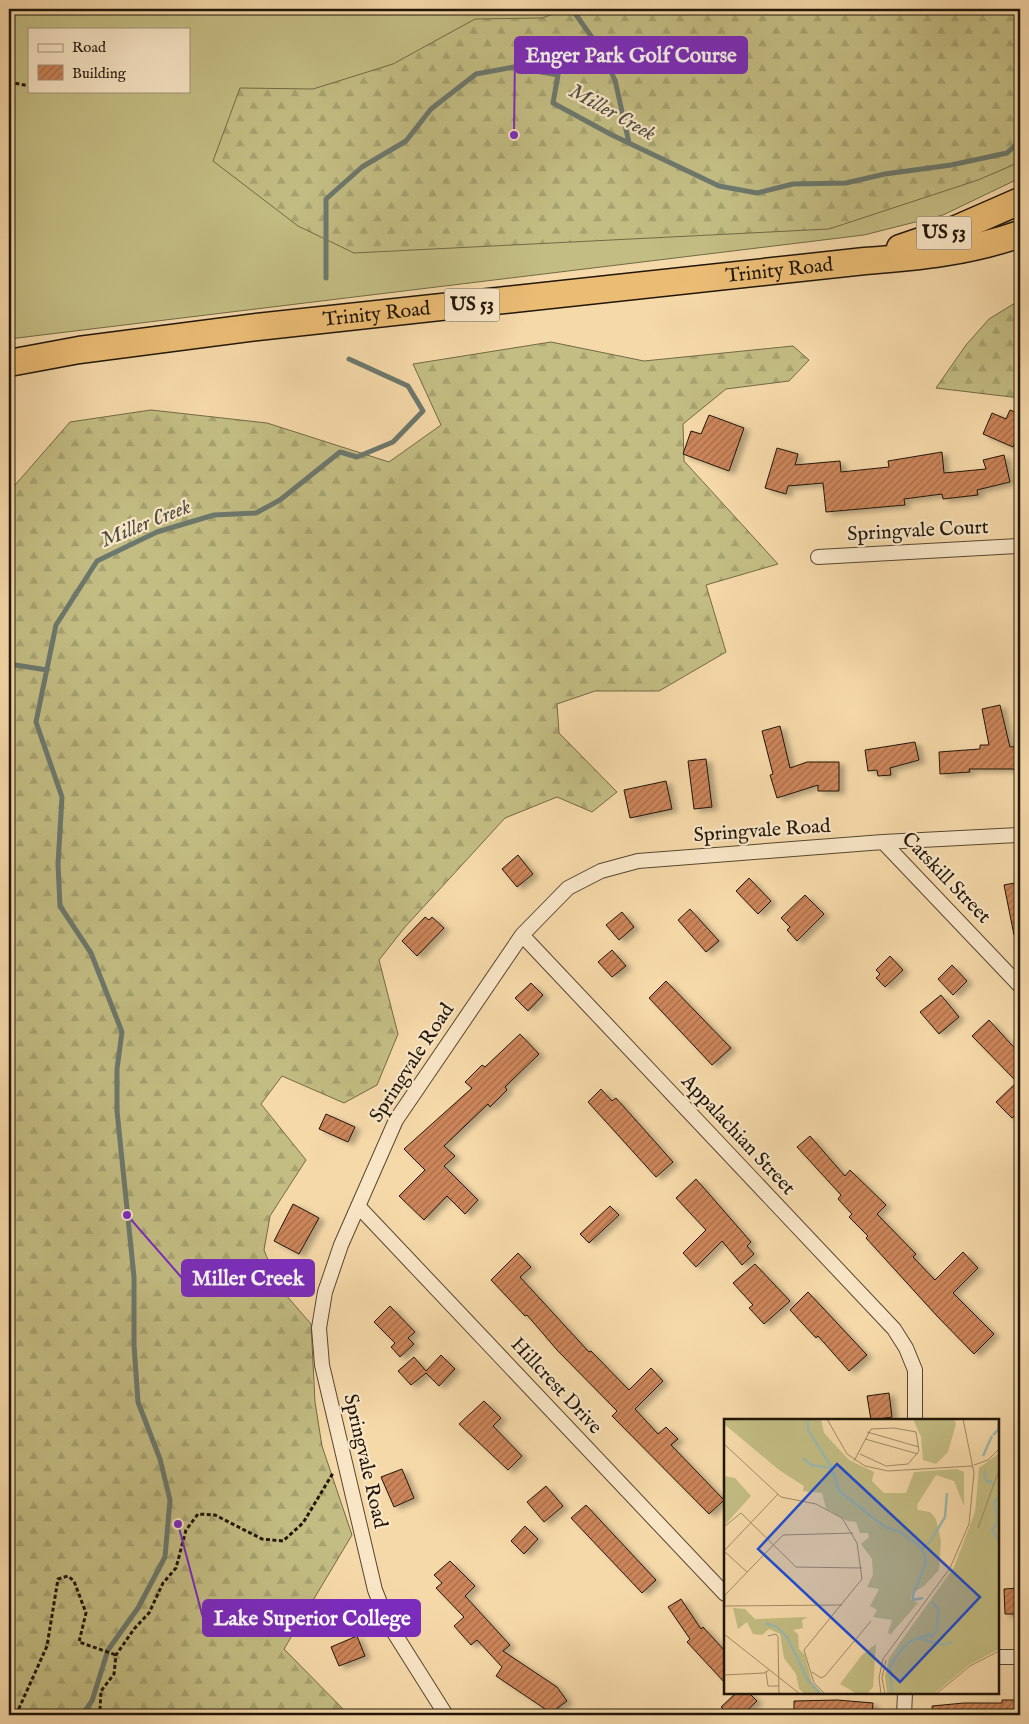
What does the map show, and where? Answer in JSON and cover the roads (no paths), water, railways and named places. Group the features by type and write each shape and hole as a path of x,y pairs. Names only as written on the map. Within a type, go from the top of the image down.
{"highway":[{"name":"Trinity Road","path":"865,261 956,229 1020,201"},
{"name":"Trinity Road","path":"9,363 78,350 257,327 958,252 1020,234"}],"street":[{"name":"Springvale Court","path":"818,557 1020,546"},
{"name":"Springvale Road","path":"446,1715 388,1623 375,1590 322,1365 319,1328 325,1292 340,1246 396,1120 522,935 568,888 601,871 638,861 883,842 1020,835"},
{"name":"Catskill Street","path":"883,842 1020,986"},
{"name":"Appalachian Street","path":"522,935 894,1329 906,1348 915,1370 914,1419"},
{"name":"Hillcrest Drive","path":"358,1206 724,1593"},
{"path":"999,1657 1020,1657"},
{"path":"904,1715 905,1694"}],"waterway":[{"path":"572,9 598,46 615,80 629,143"},
{"name":"Miller Creek","path":"326,278 326,199 362,167 406,141 431,109 476,74 514,67 558,75 553,103 612,135 719,186 757,193 793,184 846,183 885,174 951,165 1007,153 1020,141"},
{"name":"Miller Creek","path":"82,1715 92,1701 108,1650 138,1608 165,1557 170,1500 160,1459 138,1402 134,1345 134,1277 117,1111 117,1069 122,1032 91,953 60,906 58,864 62,797 36,722 56,625 97,561 157,532 214,515 256,513 280,500 340,452 357,457 393,442 423,411 408,386 349,359"},
{"path":"9,664 47,670"}],"place":[{"name":"Enger Park Golf Course","path":"514,135"},
{"name":"Miller Creek","path":"127,1215"},
{"name":"Lake Superior College","path":"178,1524"}]}
